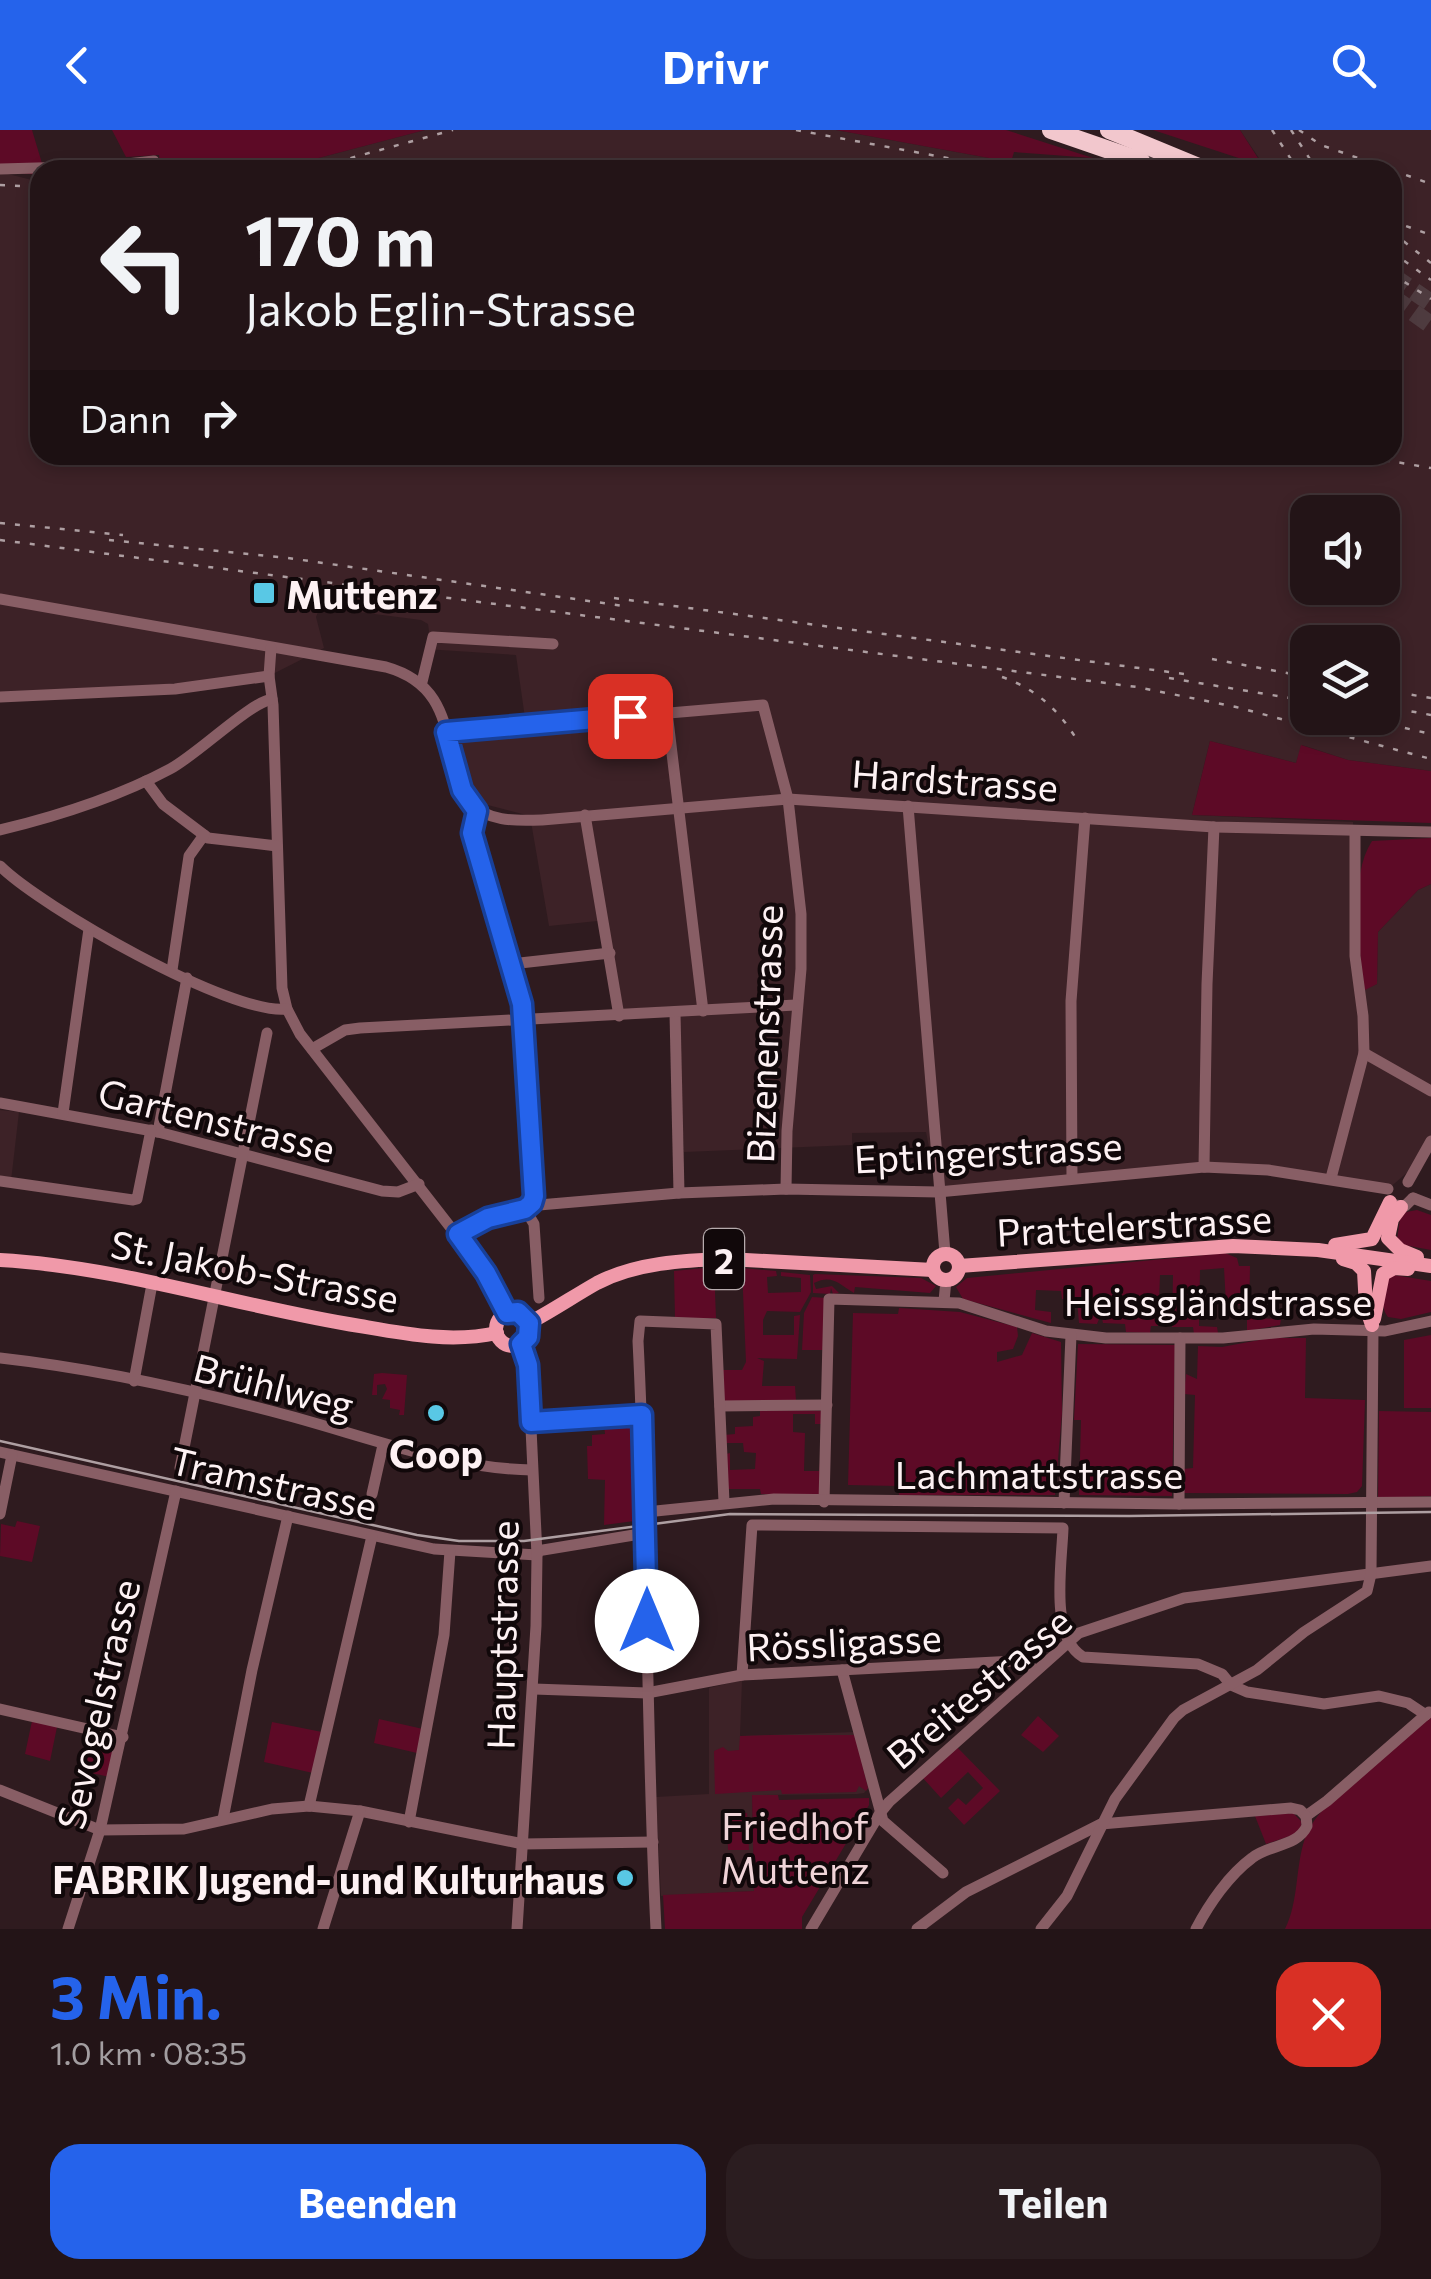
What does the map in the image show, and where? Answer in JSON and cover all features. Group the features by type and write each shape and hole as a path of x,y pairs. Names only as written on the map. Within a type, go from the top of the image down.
{"highway":[{"path":"1051,130 1138,160"},
{"path":"1108,130 1182,160"}],"main road":[{"path":"1263,1246 1364,1242 1377,1233 1398,1199"},
{"path":"1398,1199 1388,1238 1400,1250 1431,1265"},
{"path":"1263,1246 1356,1263 1365,1274 1366,1307 1373,1328"},
{"name":"Prattelerstrasse","path":"960,1266 1263,1246 1431,1265"},
{"name":"Prattelerstrasse","path":"933,1270 935,1259 945,1254 953,1256 960,1266"},
{"name":"St. Jakob-Strasse","path":"0,1260 62,1266 292,1316 425,1337 497,1333"},
{"name":"2","path":"529,1323 599,1282 630,1271 693,1260 933,1270"},
{"path":"1373,1328 1383,1274 1394,1268 1431,1265"},
{"name":"Prattelerstrasse","path":"946,1280 957,1274 960,1266"},
{"path":"933,1270 938,1278 946,1280"},
{"path":"518,1312 529,1323 528,1337 521,1344 506,1344 497,1333 497,1323 507,1313 518,1312"}],"street":[{"path":"0,170 30,169"},
{"path":"0,600 386,668 422,682 446,732 462,790 477,811 472,833 511,964 523,1020 529,1206 534,1224 539,1298"},
{"path":"422,682 433,637 553,644"},
{"path":"271,648 282,988 287,1009 312,1049 458,1234 486,1273 507,1313"},
{"path":"0,697 140,692 269,676"},
{"path":"0,830 82,807 146,781 206,747 255,705 272,700"},
{"name":"Bizenenstrasse","path":"667,712 763,706 788,799 801,914 801,969 787,1130 786,1189"},
{"path":"446,732 667,712 703,1011"},
{"path":"146,781 163,804 214,840 277,846"},
{"name":"Hardstrasse","path":"477,811 516,821 788,799 1214,827 1431,832"},
{"path":"908,806 945,1254"},
{"path":"585,815 619,1016"},
{"path":"1072,1178 1072,1001 1085,818"},
{"path":"1204,1167 1206,984 1214,827"},
{"path":"1331,1178 1364,1053 1355,956 1354,832"},
{"path":"172,970 189,856 204,835"},
{"path":"0,866 27,890 89,929 187,978 253,1008 287,1009"},
{"path":"63,1113 89,929"},
{"path":"511,964 610,953"},
{"path":"0,1181 138,1199 187,978"},
{"path":"312,1049 345,1030 360,1028 796,1006"},
{"path":"675,1014 678,1193"},
{"path":"180,1468 267,1033"},
{"path":"1364,1053 1431,1091"},
{"name":"Gartenstrasse","path":"0,1103 154,1131 382,1191 398,1192 419,1184"},
{"path":"1408,1182 1431,1141"},
{"name":"Eptingerstrasse","path":"458,1234 488,1218 529,1206 678,1193 786,1189 938,1192 1204,1167 1331,1178 1431,1205"},
{"path":"1396,1181 1408,1182 1413,1189 1398,1199 1396,1181"},
{"path":"944,1301 946,1280"},
{"path":"134,1382 152,1284"},
{"name":"Heissgländstrasse","path":"827,1404 829,1298 944,1301 1071,1335 1223,1338 1314,1329 1412,1327 1431,1321"},
{"path":"656,1929 640,1321 716,1324 724,1502"},
{"path":"1041,1929 1066,1896 1101,1824 1174,1718 1270,1661 1304,1632 1367,1590 1371,1574 1373,1328"},
{"path":"1064,1502 1071,1335"},
{"path":"1178,1504 1180,1338"},
{"name":"Hauptstrasse","path":"517,1929 534,1689 537,1553 528,1365 521,1344"},
{"name":"Brühlweg","path":"0,1358 272,1411 383,1444 491,1468 532,1470"},
{"path":"720,1406 827,1404 824,1502"},
{"path":"531,1422 642,1415"},
{"path":"372,1494 383,1444"},
{"path":"0,1514 6,1453"},
{"name":"Tramstrasse","path":"6,1453 450,1551 537,1553 646,1533"},
{"name":"Sevogelstrasse","path":"68,1929 100,1830 123,1737 176,1491"},
{"name":"Lachmattstrasse","path":"646,1512 774,1499 1178,1504 1431,1502"},
{"path":"223,1820 252,1670 288,1516"},
{"path":"742,1674 752,1525 1063,1528 1061,1622 1069,1642 1083,1656 1198,1664 1254,1694 1324,1704 1379,1696 1428,1713 1306,1816"},
{"path":"309,1806 372,1536"},
{"path":"409,1822 444,1635 450,1551"},
{"name":"Breitestrasse","path":"811,1929 880,1813 932,1761 1079,1634 1184,1598 1431,1566"},
{"name":"Rössligasse","path":"534,1689 647,1693 742,1674 1015,1661 1028,1664 1035,1671"},
{"path":"842,1670 883,1821 943,1873"},
{"path":"0,1709 123,1737"},
{"path":"0,1790 100,1830 184,1829 272,1809 309,1806 360,1812 523,1844 653,1842"},
{"path":"916,1929 966,1892 1101,1824 1300,1810 1306,1816 1307,1826 1300,1838 1265,1850 1244,1865 1196,1929"},
{"path":"323,1929 360,1812"}],"shaded area":[{"path":"425,130 836,130 1000,160 311,160"},
{"path":"1240,130 1431,130 1431,771 1348,760 1302,745 1296,763 1210,741 1192,815 1353,822 1363,990 1377,984 1378,932 1418,890 1431,884 1431,1152 1388,1189 1204,1167 938,1192 926,1132 852,1133 852,1145 684,1152 676,1006 623,1009 607,920 549,926 530,816 476,802 448,727 525,718 516,655 425,649 429,631 428,624 421,620 320,607 316,617 324,648 269,676 0,697 0,172 30,180 30,465 1402,465 1402,160 1260,160"},
{"path":"0,1110 19,1112 11,1181 0,1180"},
{"path":"742,1680 740,1736 855,1732 869,1787 857,1794 752,1795 754,1891 661,1896 656,1797 709,1794 709,1688"}],"green space":[{"path":"0,130 32,130 41,160 30,160 30,174 0,171"},
{"path":"112,130 425,130 311,160 126,157"},
{"path":"836,130 1006,130 1093,158 1014,152 1012,160"},
{"path":"1153,130 1240,130 1259,160 1245,160"},
{"path":"1210,741 1296,763 1301,745 1348,760 1431,771 1431,823 1192,815"},
{"path":"1431,838 1431,884 1418,890 1378,932 1377,984 1363,991 1358,893 1365,856 1372,841"},
{"path":"1417,1210 1431,1215 1431,1250 1404,1245 1397,1239 1400,1219 1406,1212"},
{"path":"1225,1253 1237,1258 1239,1266 1250,1266 1249,1318 1281,1319 1280,1325 1247,1331 1247,1305 1226,1304 1224,1268 1200,1270 1199,1326 1217,1327 1218,1333 1194,1334 1193,1327 1172,1327 1173,1275 1160,1275 1158,1326 1151,1326 1150,1333 1126,1332 1125,1324 1103,1323 1101,1314 1097,1324 1079,1323 1077,1300 1062,1299 1061,1291 1036,1290 1035,1310 1051,1312 1051,1323 963,1299 956,1287 967,1278"},
{"path":"714,1267 716,1318 675,1318 674,1271"},
{"path":"742,1268 776,1271 777,1276 767,1277 768,1293 801,1292 801,1278 781,1276 781,1272 810,1275 811,1292 800,1312 767,1311 763,1320 763,1335 794,1335 794,1316 800,1315 797,1359 757,1358 764,1361 762,1386 795,1386 796,1400 727,1403 722,1397 722,1370 742,1370 746,1362"},
{"path":"813,1275 921,1278 936,1286 930,1293 855,1287 854,1293 826,1280 814,1283 816,1289 832,1286 839,1293 833,1294 831,1288 830,1294 813,1293"},
{"path":"1394,1275 1431,1281 1431,1312 1401,1319 1388,1317 1383,1298 1388,1278"},
{"path":"812,1297 827,1298 827,1350 802,1350 804,1313"},
{"path":"899,1308 960,1312 1017,1327 1013,1349 997,1352 997,1362 1022,1355 1032,1333 1061,1342 1062,1413 1055,1495 899,1495 898,1486 848,1485 853,1313 898,1314"},
{"path":"1431,1335 1431,1408 1404,1408 1404,1340"},
{"path":"1270,1338 1306,1338 1305,1398 1365,1400 1362,1486 1348,1494 1183,1493 1183,1469 1193,1468 1195,1395 1184,1394 1186,1374 1197,1379 1198,1346 1222,1347"},
{"path":"1078,1344 1175,1345 1172,1496 1079,1495 1081,1420 1074,1420"},
{"path":"374,1374 407,1375 404,1415 390,1408 390,1400 382,1399 385,1384 377,1385 377,1395 372,1395"},
{"path":"760,1410 823,1411 823,1424 815,1424 815,1414 793,1414 793,1432 805,1433 804,1471 819,1471 822,1444 821,1495 725,1489 726,1454 730,1453 730,1470 755,1469 756,1453 744,1452 743,1443 724,1443 724,1435 735,1434 735,1427 753,1426 753,1417 760,1416"},
{"path":"1379,1411 1431,1412 1431,1496 1378,1498"},
{"path":"637,1422 642,1520 604,1525 605,1480 588,1479 587,1446 592,1446 592,1435 605,1434 604,1424"},
{"path":"17,1521 40,1526 32,1562 0,1556 1,1524 15,1527"},
{"path":"1431,1710 1431,1929 1285,1929 1293,1907 1302,1849 1313,1823 1342,1788"},
{"path":"1038,1716 1059,1736 1043,1752 1021,1735"},
{"path":"379,1719 423,1729 417,1753 374,1743"},
{"path":"32,1721 57,1727 50,1761 25,1754"},
{"path":"272,1722 322,1732 313,1773 264,1762"},
{"path":"90,1734 116,1741 110,1777 82,1771"},
{"path":"855,1735 866,1791 859,1786 856,1792 782,1794 781,1790 715,1794 714,1751 723,1747 728,1751 739,1750 740,1736"},
{"path":"955,1745 1000,1791 964,1825 948,1808 958,1798 966,1805 983,1788 968,1772 941,1798 922,1777"},
{"name":"Friedhof Muttenz","path":"752,1795 778,1795 779,1800 869,1798 869,1805 802,1917 802,1929 665,1929 663,1895 754,1891"},
{"path":"747,1813 749,1850 728,1850 727,1814"},
{"path":"1293,1813 1302,1822 1299,1833 1266,1844 1255,1816"}],"tunnel":[{"path":"1402,283 1431,303"},
{"path":"1402,304 1431,325"}],"tram line":[{"path":"0,1441 417,1535 459,1541 524,1541 730,1514 1129,1516 1431,1512"}],"railway":[{"path":"344,160 453,130"},
{"path":"796,130 958,160"},
{"path":"1272,130 1292,160"},
{"path":"1291,130 1310,160"},
{"path":"1299,130 1321,145 1364,160"},
{"path":"1402,174 1431,184"},
{"path":"0,185 30,186"},
{"path":"1402,225 1431,235"},
{"path":"1402,240 1431,263"},
{"path":"1402,259 1431,280"},
{"path":"1402,280 1431,299"},
{"path":"1402,463 1431,468"},
{"path":"0,523 123,535"},
{"path":"0,540 1137,687 1236,707 1431,759"},
{"path":"109,540 288,558 624,606"},
{"path":"614,598 1184,674"},
{"path":"1212,659 1290,674"},
{"path":"1002,677 1046,702 1077,740"},
{"path":"1169,678 1290,698"},
{"path":"1400,693 1431,698"},
{"path":"1400,709 1431,715"},
{"path":"1400,727 1431,734"}],"place":[{"name":"Muttenz","path":"264,593"},
{"name":"Coop","path":"436,1413"},
{"name":"FABRIK Jugend- und Kulturhaus","path":"625,1878"}],"route":[{"path":"630,716 446,732 462,790 477,811 472,833 522,1004 534,1196 525,1209 488,1218 458,1234 486,1273 507,1313 518,1312 529,1323 528,1337 521,1344 528,1365 531,1422 642,1415 647,1621"}]}
